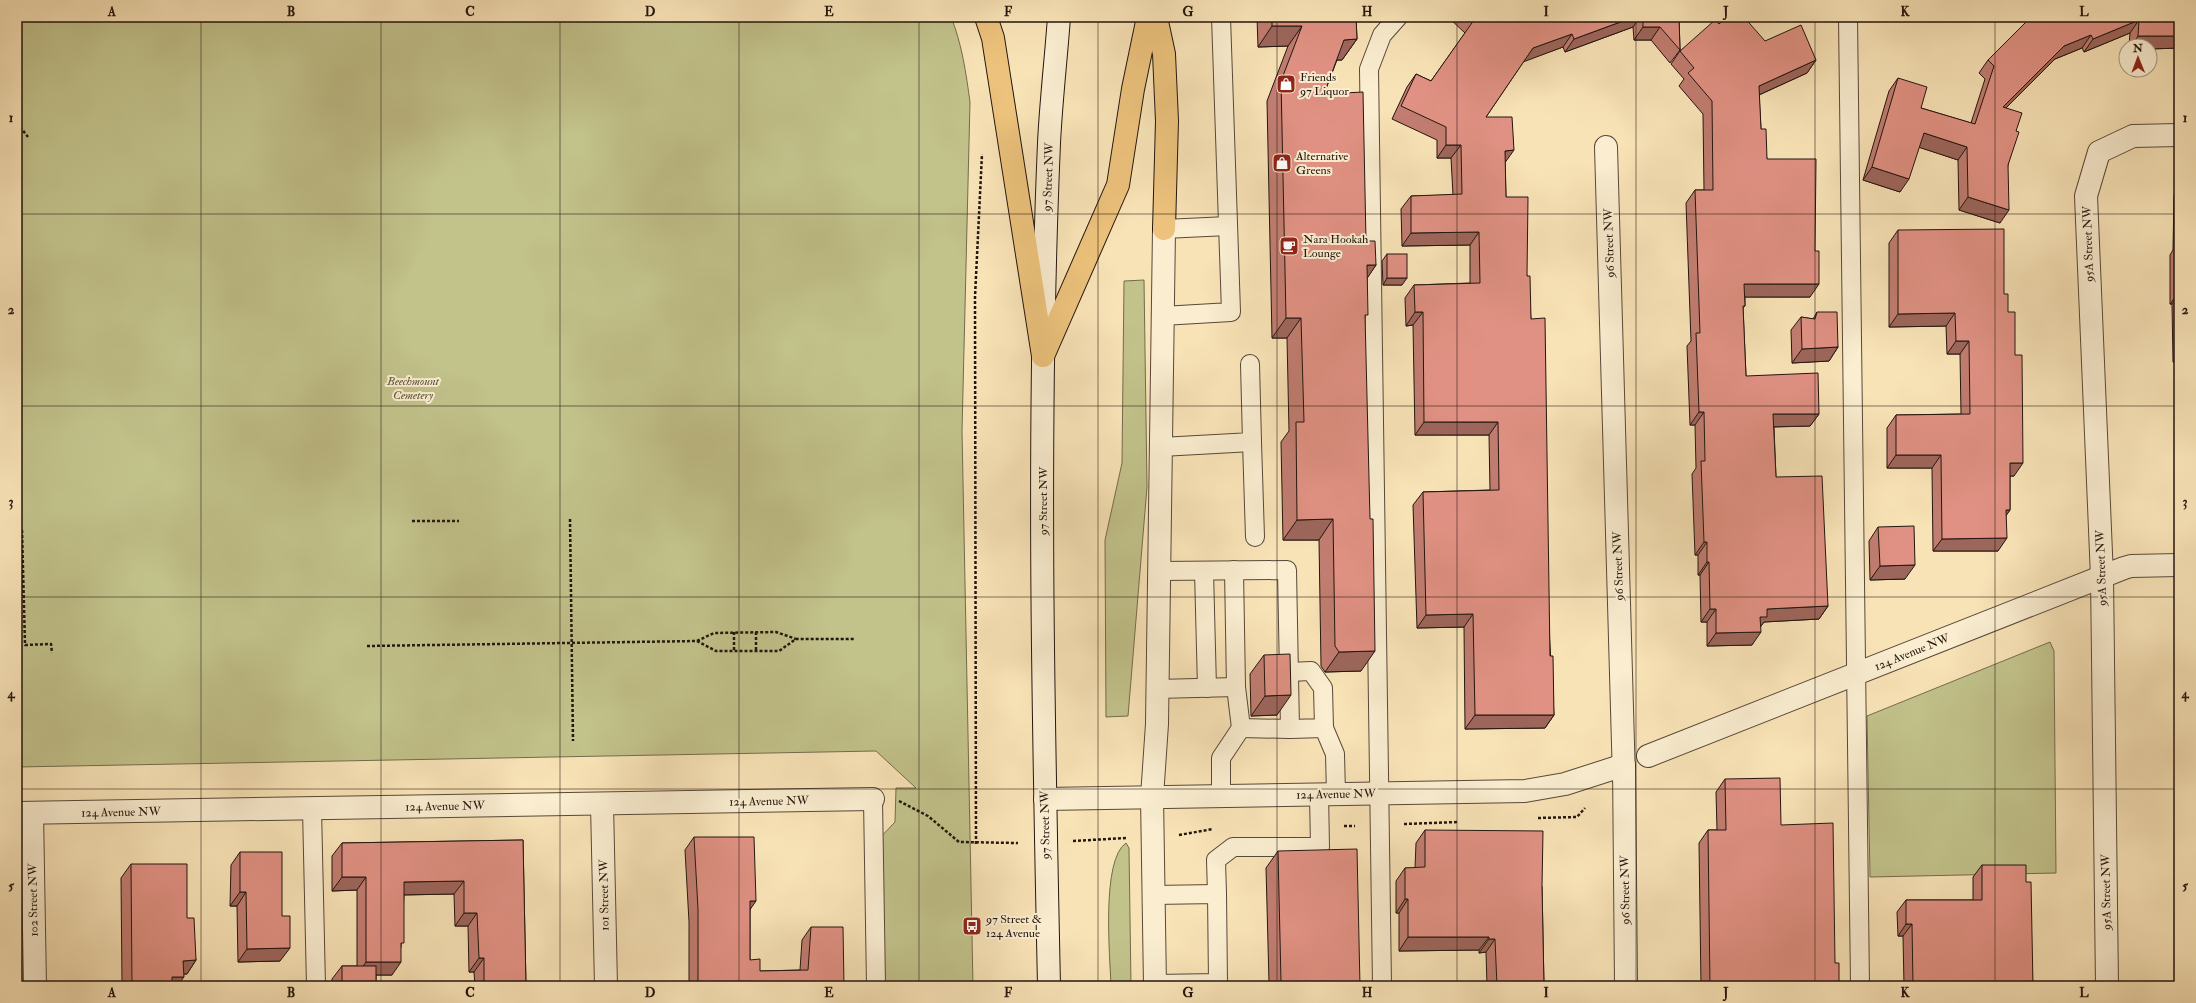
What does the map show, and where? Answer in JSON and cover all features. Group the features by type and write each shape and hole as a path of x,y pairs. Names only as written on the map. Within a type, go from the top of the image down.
{"highway":[{"path":"986,17 993,38 1043,356"},
{"path":"1043,356 1118,185 1133,89 1148,17"},
{"path":"1156,17 1164,62 1166,121 1164,229"}],"street":[{"name":"97 Street NW","path":"1049,986 1045,799 1043,356 1049,141 1059,17"},
{"name":"95A Street NW","path":"2107,986 2102,577 2086,196 2099,152 2133,136 2179,135"},
{"name":"96 Street NW","path":"1606,147 1624,773 1626,986"},
{"path":"1155,985 1152,797 1157,689 1164,229"},
{"name":"124 Avenue NW","path":"1648,756 2131,566 2179,565"},
{"name":"124 Avenue NW","path":"1045,799 1525,791 1624,773"},
{"name":"124 Avenue NW","path":"24,813 873,799"},
{"name":"101 Street NW","path":"602,804 606,986"},
{"name":"102 Street NW","path":"24,813 35,986"}],"lane":[{"path":"1162,316 1231,312 1221,17"},
{"path":"1382,986 1370,69 1382,35 1398,17"},
{"path":"1848,17 1860,986"},
{"path":"1164,229 1228,226"},
{"path":"1250,364 1255,537"},
{"path":"1161,447 1252,442"},
{"path":"1221,795 1221,758 1241,728 1236,687 1234,570"},
{"path":"1159,571 1287,570 1290,729"},
{"path":"1204,571 1207,688"},
{"path":"1155,985 1218,983 1216,860 1233,847 1320,847 1327,794 1335,754 1324,728 1324,688 1311,671 1289,672"},
{"path":"1157,689 1236,687"},
{"path":"1241,728 1324,728"},
{"path":"873,799 876,986"},
{"path":"312,809 316,986"},
{"path":"1153,895 1217,894"}],"path":[{"path":"17,123 28,137"},
{"path":"873,799 899,800 928,816 959,842 976,844 975,297 982,147"},
{"path":"570,519 574,740"},
{"path":"412,521 459,521"},
{"path":"22,530 25,645 51,644 52,653"},
{"path":"367,646 697,641 714,633 734,632 776,632 796,639 854,639"},
{"path":"734,632 734,651"},
{"path":"756,632 756,651"},
{"path":"697,641 716,651 779,651 796,639"}],"green space":[{"name":"Beechmount Cemetery","path":"17,17 951,17 961,48 970,102 962,431 973,986 881,986 878,840 895,822 896,788 916,788 876,751 17,767"},
{"path":"1144,280 1147,487 1128,716 1106,717 1105,540 1122,463 1124,281"},
{"path":"2050,642 2054,651 2056,873 1870,877 1867,716"},
{"path":"1126,843 1129,848 1131,986 1111,986 1109,932 1110,888 1113,868 1118,853"}],"building":[{"path":"1272,17 1356,17 1357,39 1344,40 1324,94 1363,92 1366,241 1375,241 1376,265 1367,265 1368,315 1365,315 1370,519 1373,519 1375,651 1339,652 1335,646 1333,519 1297,520 1296,422 1304,422 1301,318 1286,318 1281,81 1302,26 1272,26"},
{"path":"1471,17 1634,17 1574,39 1572,34 1533,48 1486,117 1512,117 1514,150 1505,151 1506,197 1528,197 1527,276 1530,276 1531,319 1545,318 1550,656 1553,656 1554,715 1475,715 1473,614 1426,615 1423,492 1499,490 1498,422 1424,422 1423,312 1415,312 1414,285 1480,283 1479,232 1411,233 1411,196 1462,194 1461,145 1446,145 1446,127 1401,106 1416,74 1431,81 1474,20"},
{"path":"1643,17 1679,17 1680,50 1660,27 1643,27"},
{"path":"1727,17 1744,17 1765,41 1801,25 1816,60 1759,86 1761,129 1766,129 1767,159 1816,159 1815,251 1819,251 1819,284 1744,284 1745,306 1743,306 1746,376 1818,373 1819,414 1773,414 1776,477 1822,476 1828,606 1767,609 1767,617 1760,617 1761,632 1716,633 1716,609 1710,609 1709,562 1707,562 1707,542 1704,542 1701,461 1705,461 1704,412 1699,412 1696,333 1700,333 1695,190 1713,190 1712,101 1688,73 1694,68 1680,51 1715,20 1719,24"},
{"path":"2031,17 2179,17 2179,36 2138,36 2139,20 2093,39 2091,35 2064,46 2003,107 2022,113 2016,131 2019,132 2008,165 2009,210 1968,197 1967,147 1924,133 1909,179 1872,167 1898,78 1927,87 1921,108 1975,124 1994,66 1988,60"},
{"path":"2004,229 2004,294 2008,294 2008,312 2015,312 2015,355 2022,355 2023,463 2010,463 2010,510 2006,510 2007,538 1942,539 1941,455 1896,455 1896,415 1970,414 1969,341 1956,341 1955,313 1898,314 1898,230"},
{"path":"1387,254 1407,254 1407,278 1387,278"},
{"path":"1817,312 1837,312 1838,347 1802,349 1801,317 1815,319"},
{"path":"1914,526 1915,565 1880,566 1878,527"},
{"path":"1290,654 1291,695 1265,696 1264,655"},
{"path":"1780,778 1781,825 1833,823 1835,963 1839,963 1839,986 1710,986 1708,830 1726,830 1725,779"},
{"path":"1425,830 1543,831 1542,886 1544,986 1497,986 1495,939 1489,939 1489,937 1408,937 1408,899 1405,899 1405,868 1425,867"},
{"path":"694,837 754,837 756,901 750,901 750,960 760,959 760,971 808,970 811,927 843,927 844,986 698,986 698,909"},
{"path":"523,840 526,986 484,986 484,958 479,958 477,913 464,913 464,881 404,882 404,943 401,943 401,962 366,962 366,877 342,877 342,843"},
{"path":"1357,849 1360,986 1245,986 1244,982 1281,982 1278,851"},
{"path":"240,852 282,852 282,916 290,916 290,948 247,949 246,892 240,892"},
{"path":"131,864 187,864 187,918 194,918 196,960 183,961 184,977 172,977 172,986 132,986"},
{"path":"1982,865 2026,865 2026,882 2031,882 2033,986 1913,986 1912,924 1906,924 1906,900 1982,900"},
{"path":"342,966 376,966 376,986 342,986"}],"place":[{"name":"Friends 97 Liquor","path":"1286,84"},
{"name":"Alternative Greens","path":"1282,163"},
{"name":"Nara Hookah Lounge","path":"1289,246"},
{"name":"97 Street & 124 Avenue","path":"972,926"}]}
